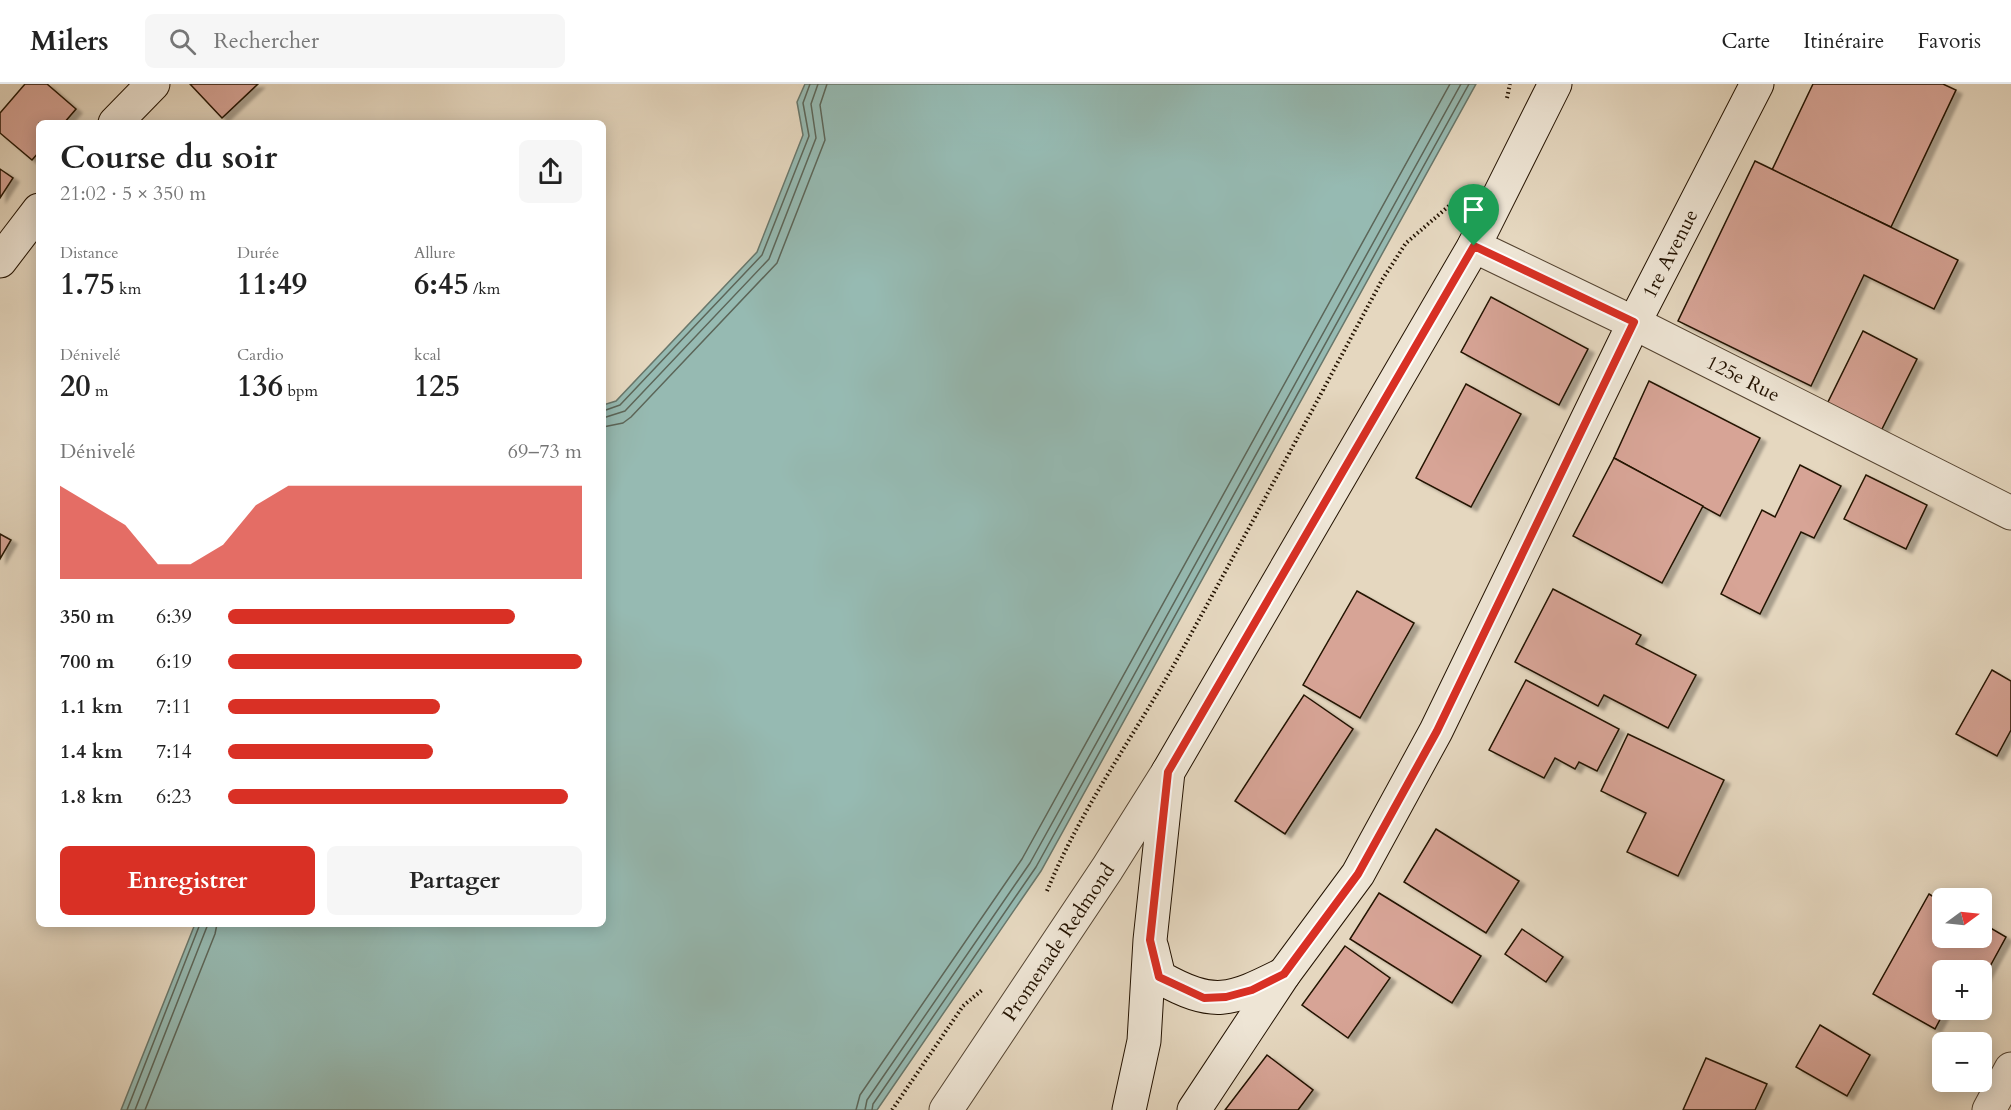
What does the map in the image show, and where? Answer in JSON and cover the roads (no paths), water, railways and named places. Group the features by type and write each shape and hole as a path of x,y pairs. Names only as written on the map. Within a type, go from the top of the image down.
{"street":[{"path":"118,120 153,84"},
{"name":"Promenade Redmond","path":"946,1110 1107,869 1168,772 1474,246 1555,84"},
{"name":"1re Avenue","path":"1194,1110 1284,974 1358,874 1437,731 1634,322 1757,84"},
{"path":"0,261 36,214"},
{"name":"125e Rue","path":"1474,246 1634,322 2011,513"},
{"name":"Promenade Redmond","path":"1130,1110 1144,1041 1150,940 1168,772"},
{"name":"Promenade Redmond","path":"1150,940 1159,977 1204,998 1226,997 1252,990 1284,974"},
{"path":"1989,1110 2011,1069"}],"water":[{"path":"805,84 1476,84 1041,871 877,1110 121,1110 194,927 606,927 606,404 616,401 757,252 803,135 797,102"}]}
